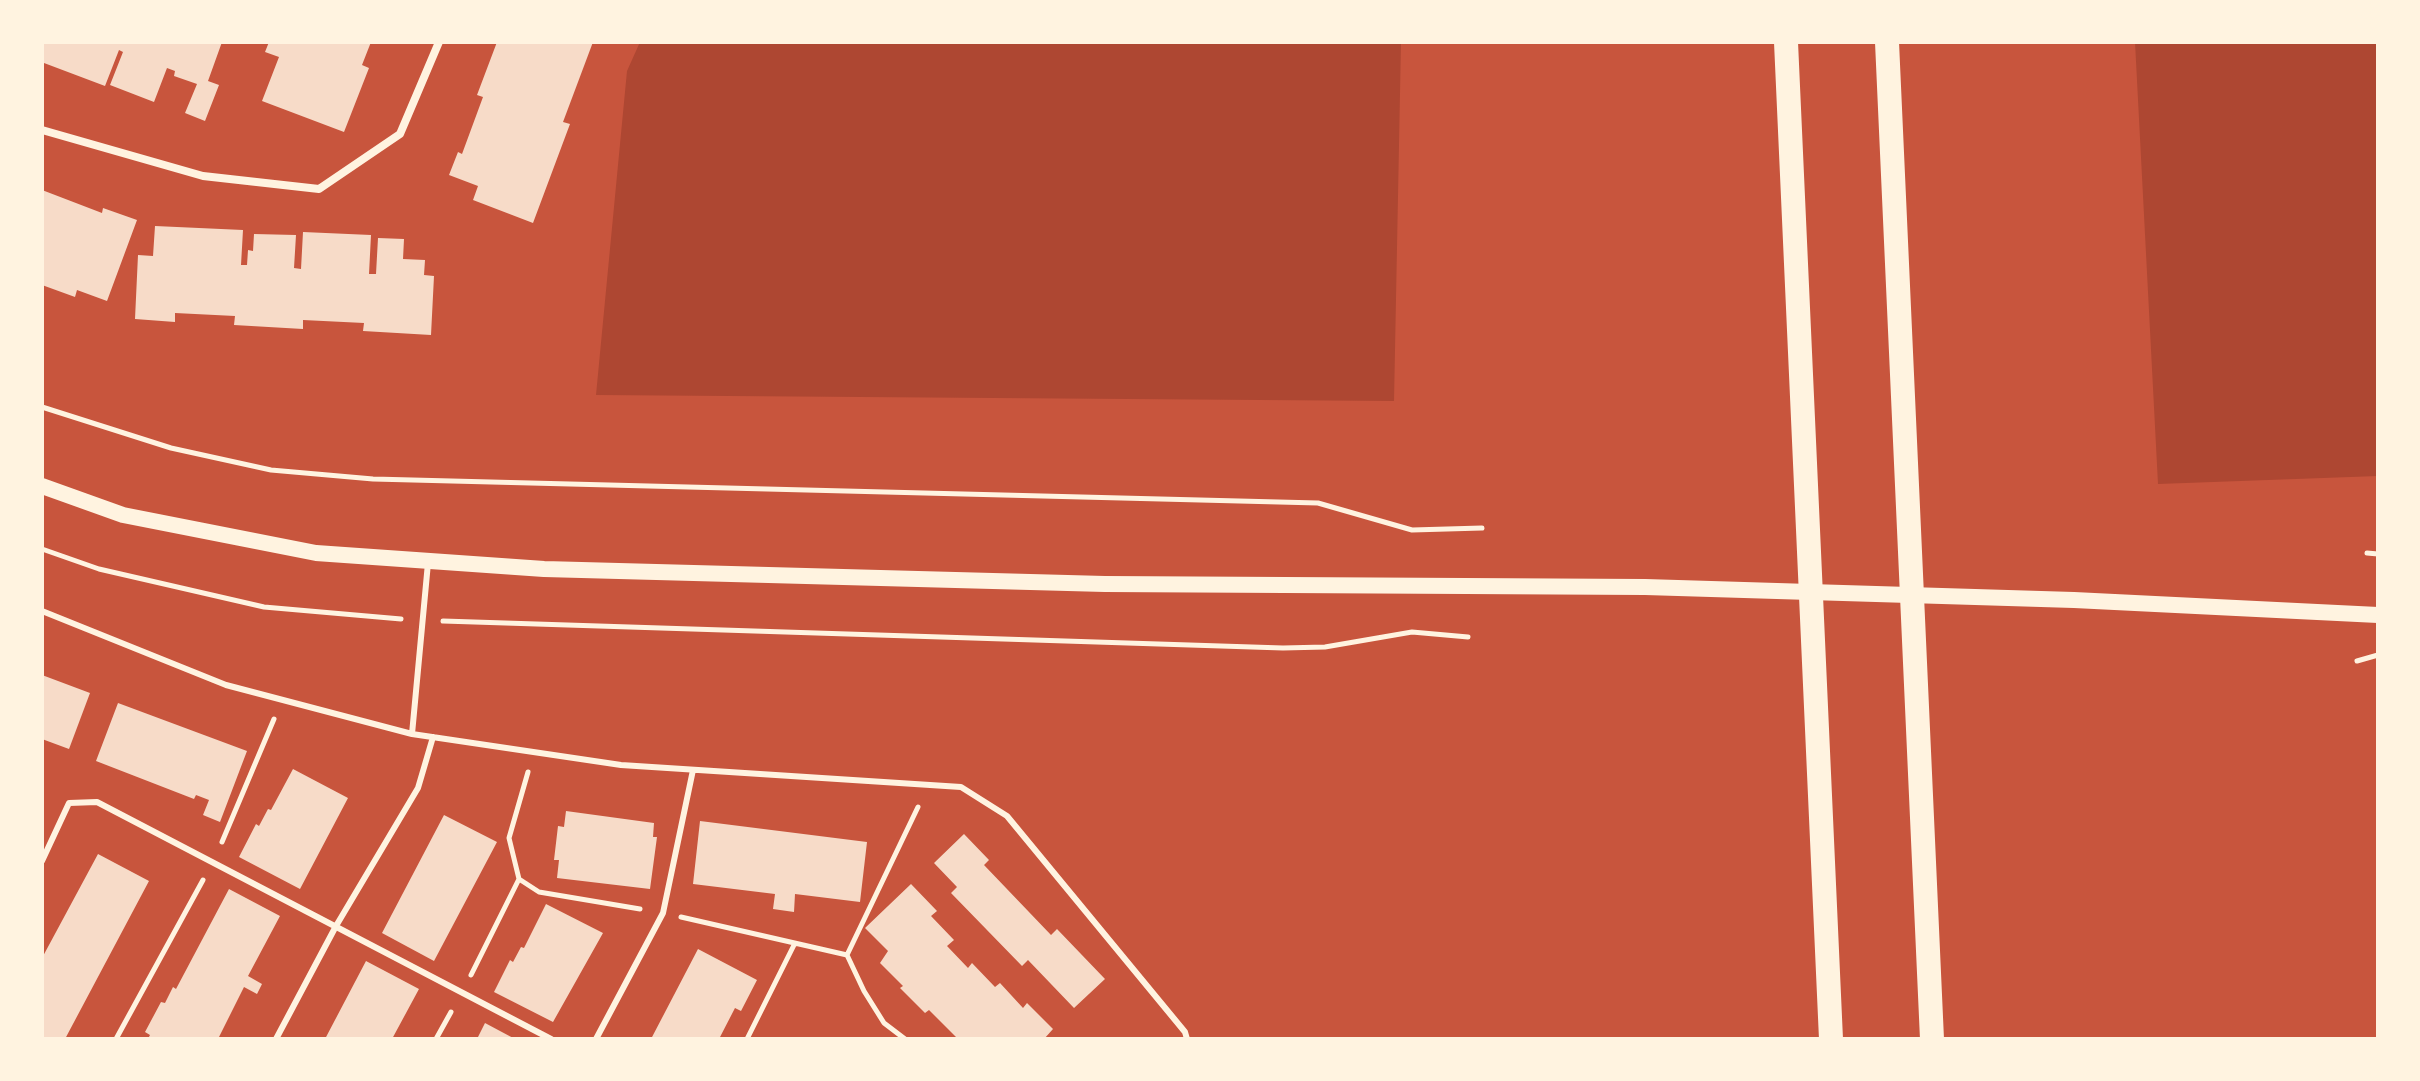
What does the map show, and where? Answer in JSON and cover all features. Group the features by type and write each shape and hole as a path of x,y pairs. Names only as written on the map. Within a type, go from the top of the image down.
{"highway":[{"path":"1786,42 1831,1039"},
{"path":"1887,42 1932,1039"}],"main road":[{"path":"42,486 123,515 316,553 544,569 1105,584 1645,587 2074,600 2378,615"}],"street":[{"path":"42,130 203,176 319,189 400,134 439,42"}],"lane":[{"path":"412,734 429,561"},
{"path":"42,611 226,685 412,734 621,765 961,787 1007,816 1185,1032 1187,1039"},
{"path":"276,1039 336,926 418,788 433,737"},
{"path":"596,1039 663,913 693,770"},
{"path":"42,861 69,803 97,802 551,1039"}],"path":[{"path":"42,407 171,448 242,464 271,470 373,479 1318,503 1412,530 1482,528"},
{"path":"42,549 99,569 264,607 423,621 1283,648 1325,647 1412,632 1468,637"},
{"path":"2367,553 2378,554"},
{"path":"2357,661 2378,655"},
{"path":"436,1039 519,879 509,838 534,752"},
{"path":"847,955 928,784"},
{"path":"519,879 539,892 663,913 847,955"},
{"path":"747,1039 795,943"},
{"path":"847,955 884,1023 905,1039"}],"shaded area":[{"path":"640,42 1401,42 1394,401 596,395 627,71"},
{"path":"2135,42 2378,42 2378,476 2158,484"}],"building":[{"path":"42,42 222,42 208,81 219,85 205,121 185,113 197,84 174,76 175,71 167,68 154,102 110,85 123,52 119,50 105,86 44,63 42,69"},
{"path":"269,42 371,42 362,65 369,68 344,132 262,101 279,57 265,52"},
{"path":"497,42 593,42 563,122 570,124 533,223 473,200 478,186 449,175 458,152 462,154 483,97 477,95"},
{"path":"42,190 102,213 103,208 137,220 107,301 77,290 75,297 42,285"},
{"path":"155,226 243,230 241,265 247,265 248,250 253,251 254,234 296,235 294,268 301,269 303,232 371,235 369,274 376,274 378,238 404,239 403,259 425,260 424,275 434,276 431,335 363,331 364,323 303,320 303,329 234,325 235,316 175,313 175,322 135,319 138,255 153,256"},
{"path":"42,675 90,693 69,749 42,739"},
{"path":"118,703 247,751 220,822 203,815 209,800 196,795 194,799 96,761"},
{"path":"293,769 348,798 300,889 239,857 256,824 259,826 268,809 271,810"},
{"path":"566,811 654,823 653,837 657,837 650,889 557,878 559,860 554,860 558,826 564,827"},
{"path":"444,815 497,842 434,961 382,933"},
{"path":"700,821 867,842 860,902 795,894 794,912 773,909 775,894 693,884"},
{"path":"964,834 989,860 984,865 1051,935 1057,929 1105,979 1074,1008 1028,960 1022,966 951,893 957,887 934,863"},
{"path":"98,854 149,881 65,1039 42,1039 42,958"},
{"path":"911,884 937,911 931,916 954,940 947,946 968,968 972,963 995,987 1000,983 1023,1008 1027,1003 1053,1029 1044,1039 958,1039 929,1010 925,1013 900,988 903,986 880,963 888,951 865,928"},
{"path":"229,889 280,916 248,976 262,984 257,994 244,987 218,1039 148,1039 150,1035 145,1032 161,1002 165,1003 173,987 176,989"},
{"path":"546,904 603,933 553,1022 494,992 510,960 513,962 521,947 524,948"},
{"path":"698,949 757,980 741,1011 735,1008 719,1039 651,1039"},
{"path":"366,961 419,989 392,1039 325,1039"},
{"path":"485,1023 515,1039 477,1039"}]}
